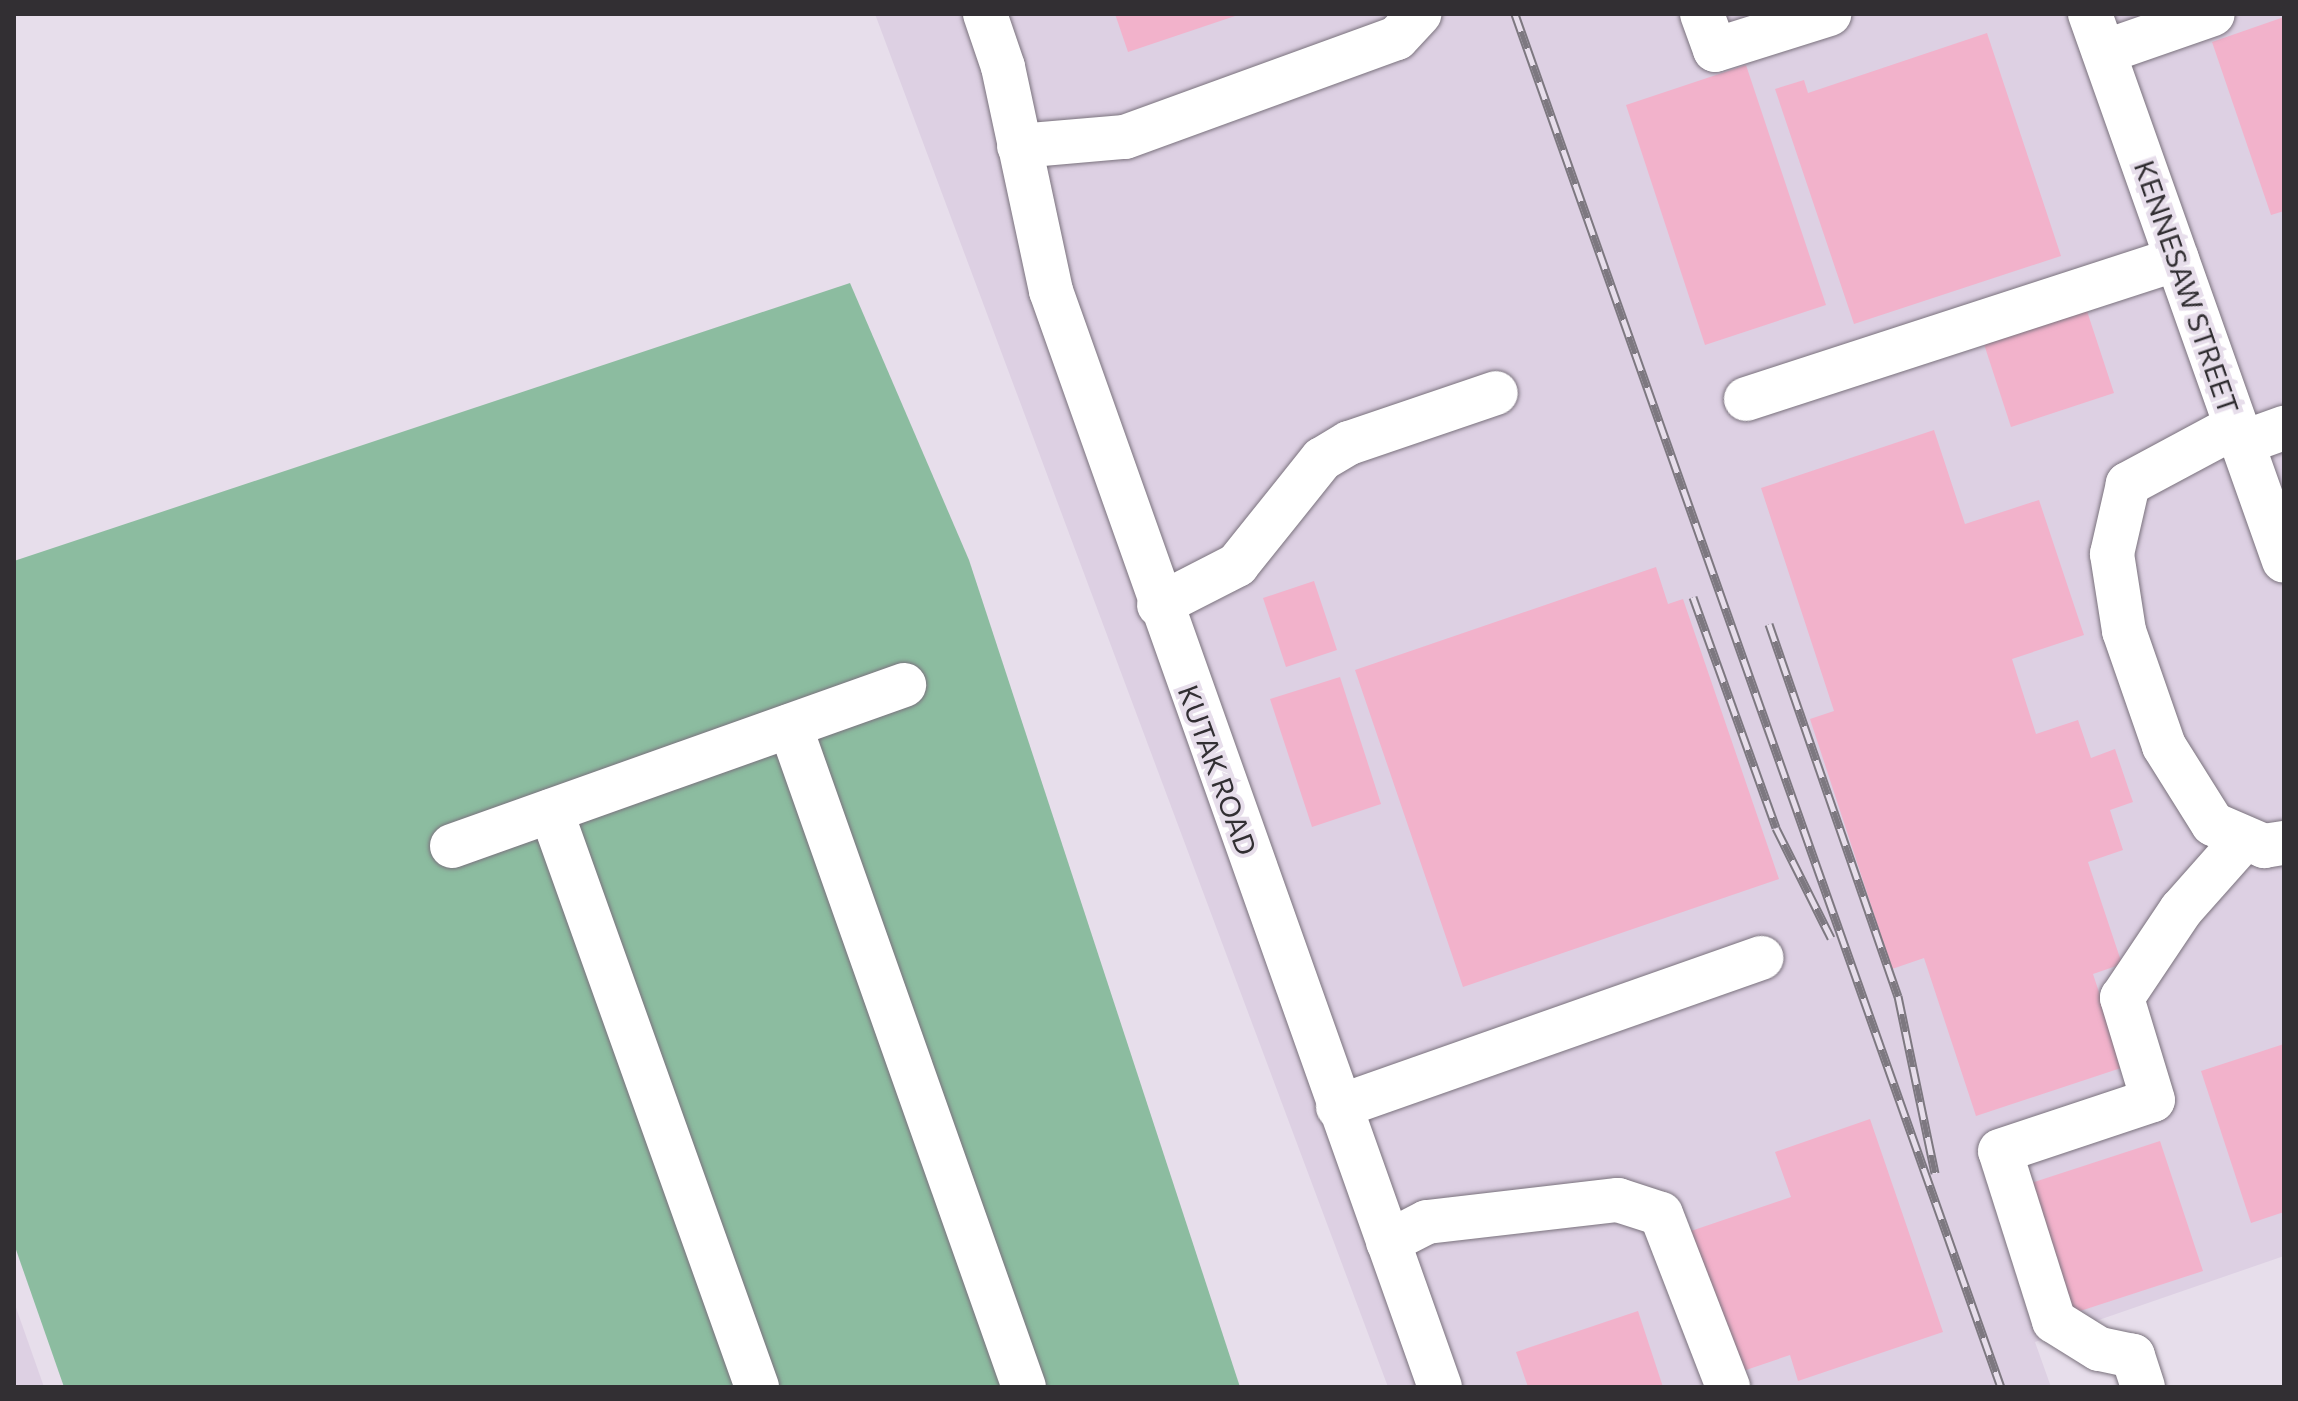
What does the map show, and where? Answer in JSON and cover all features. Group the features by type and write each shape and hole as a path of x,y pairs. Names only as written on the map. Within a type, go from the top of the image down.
{"street":[{"name":"KUTAK ROAD","path":"985,14 1019,146 1051,291 1159,605 1440,1387"},
{"path":"1702,14 1715,50 1829,14"},
{"path":"2097,33 2213,14"},
{"path":"1019,146 1125,137 1397,38 1422,15"},
{"name":"KENNESAW STREET","path":"2097,33 2284,561"},
{"path":"1746,399 2177,259"},
{"path":"1159,605 1224,577 1301,480 1335,451 1496,393"},
{"path":"2265,841 2213,824 2164,746 2124,631 2112,554 2128,484 2239,435 2284,428"},
{"path":"452,846 904,685"},
{"path":"790,726 1024,1387"},
{"path":"551,811 757,1387"},
{"path":"2143,1387 2133,1356 2099,1349 2054,1321 2000,1151 2153,1100 2122,998 2181,910 2265,841"},
{"path":"1338,1107 1762,958"},
{"path":"1388,1242 1427,1222 1618,1200 1661,1214 1728,1387"}],"shaded area":[{"path":"875,14 2284,14 2284,1256 2035,1342 2051,1387 1388,1387"},
{"path":"14,1302 44,1387 14,1387"}],"green space":[{"path":"850,283 969,560 1240,1387 64,1387 14,1244 14,561"}],"building":[{"path":"1115,14 1238,14 1238,15 1128,52"},
{"path":"2284,17 2284,211 2271,215 2212,42"},
{"path":"1987,33 2061,256 1854,324 1775,89 1804,80 1808,93"},
{"path":"1746,65 1826,305 1705,345 1626,105"},
{"path":"2085,305 2114,393 2011,427 1982,338"},
{"path":"1934,430 1965,524 2039,500 2084,635 2012,659 2036,734 2078,720 2091,758 2115,749 2133,802 2110,810 2123,850 2088,862 2122,964 2093,974 2124,1067 1976,1116 1924,958 1892,969 1810,719 1834,711 1761,488"},
{"path":"1656,567 1668,604 1683,599 1779,879 1463,987 1355,670"},
{"path":"1314,581 1337,650 1286,667 1263,598"},
{"path":"1340,677 1381,804 1312,827 1270,699"},
{"path":"2284,1044 2284,1212 2251,1223 2201,1071"},
{"path":"1870,1119 1943,1332 1798,1381 1790,1355 1740,1372 1691,1231 1791,1197 1775,1152"},
{"path":"2160,1141 2203,1271 2074,1313 2031,1183"},
{"path":"1638,1311 1663,1387 1528,1387 1516,1352"}],"railway":[{"path":"1515,14 2001,1387"},
{"path":"1693,597 1776,828 1831,938"},
{"path":"1769,624 1898,996 1935,1173"}]}
